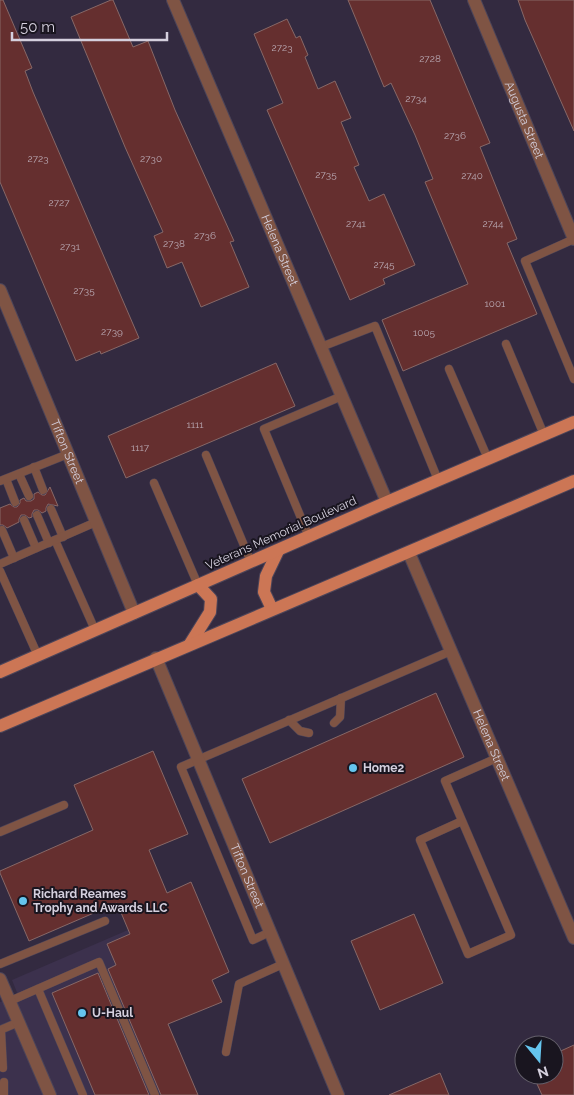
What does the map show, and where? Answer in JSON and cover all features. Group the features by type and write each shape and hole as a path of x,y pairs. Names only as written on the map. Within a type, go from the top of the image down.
{"main road":[{"name":"Veterans Memorial Boulevard","path":"0,672 574,422"},
{"path":"529,501 574,473"},
{"path":"0,726 574,481"},
{"path":"272,609 264,592 266,576 278,551"},
{"path":"190,644 210,612 211,599 198,585"}],"street":[{"name":"Helena Street","path":"173,0 387,502"},
{"name":"Augusta Street","path":"474,0 574,239"},
{"name":"Tifton Street","path":"0,290 134,613"},
{"name":"Helena Street","path":"409,553 574,938"},
{"name":"Tifton Street","path":"156,658 338,1095"},
{"path":"0,979 50,1095"}],"lane":[{"path":"574,239 524,261 574,379"},
{"path":"321,347 375,326 438,480"},
{"path":"506,344 544,435"},
{"path":"449,369 488,459"},
{"path":"309,537 264,429 342,396"},
{"path":"15,502 3,480 68,454"},
{"path":"206,455 251,562"},
{"path":"34,467 43,490"},
{"path":"19,474 29,496"},
{"path":"154,483 198,585"},
{"path":"51,509 63,536"},
{"path":"37,515 52,541 95,630"},
{"path":"24,520 36,548"},
{"path":"0,564 96,522"},
{"path":"2,530 14,558"},
{"path":"0,571 38,656"},
{"path":"270,932 253,940 181,768 451,651"},
{"path":"334,723 340,717 341,698"},
{"path":"289,720 300,731 309,732"},
{"path":"462,821 420,840 468,954 511,935 445,781 497,758"},
{"path":"0,832 64,805"},
{"path":"0,964 105,921"},
{"path":"10,1001 99,962 155,1095"},
{"path":"226,1052 239,984 283,964"},
{"path":"38,989 83,1095"},
{"path":"3,1068 1,1030 19,1022"},
{"path":"4,1082 4,1095"}],"shaded area":[{"name":"U-Haul","path":"128,930 198,1095 0,1095 0,1002 18,995 12,980"}],"building":[{"path":"0,0 3,0 32,68 25,71 33,92 139,338 101,354 100,351 76,361 0,182"},
{"path":"113,0 133,47 148,41 175,110 234,241 230,242 249,287 201,307 182,262 167,268 154,236 163,232 71,17"},
{"path":"348,0 430,0 490,143 480,147 517,239 507,243 537,314 403,371 382,320 468,284 425,182 433,179 415,135 391,83 384,87"},
{"path":"518,0 574,0 574,131 525,20"},
{"path":"287,19 296,38 300,36 308,55 305,57 318,89 335,81 351,118 341,122 359,165 354,167 369,201 384,194 415,265 383,279 385,284 350,300 267,110 283,103 254,34"},
{"path":"276,363 295,406 126,478 108,436"},
{"path":"50,487 58,506 48,504 46,511 42,513 34,510 32,517 29,518 21,515 19,522 7,528 0,525 0,508 10,504 17,507 20,500 24,498 26,501 31,501 34,499 34,494 38,492 45,495"},
{"name":"Home2","path":"436,693 464,757 270,843 242,779"},
{"path":"153,751 188,834 149,850 167,893 191,882 229,972 212,980 222,1002 168,1024 198,1095 161,1095 108,969 116,965 107,944 130,934 117,903 29,941 0,873 0,871 93,830 74,785"},
{"path":"414,914 443,983 380,1010 351,941"},
{"path":"98,973 149,1095 95,1095 52,993"},
{"path":"574,1045 574,1095 542,1095 538,1085 564,1085 564,1050"},
{"path":"440,1073 449,1095 389,1095"}],"place":[{"name":"Home2","path":"353,768"},
{"name":"Richard Reames Trophy and Awards LLC","path":"23,901"},
{"name":"U-Haul","path":"82,1013"}]}
